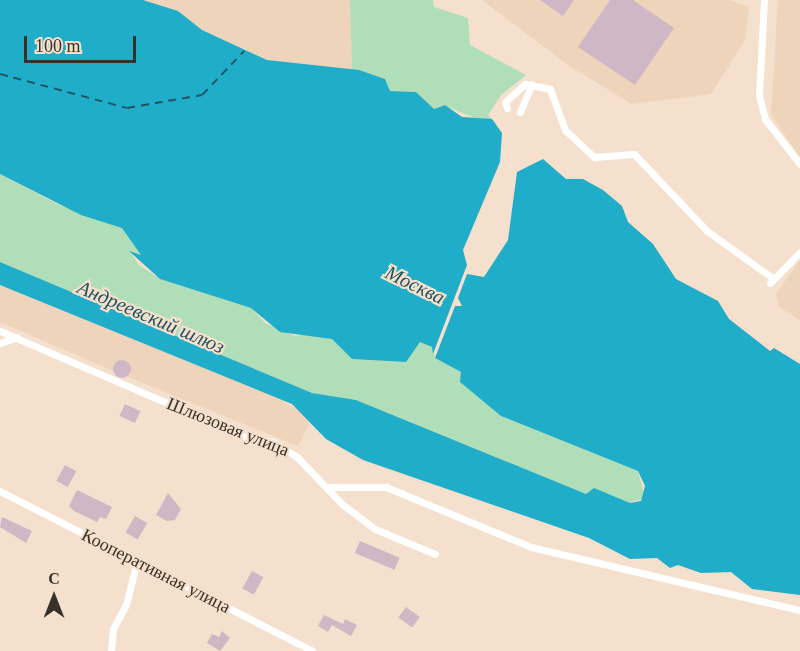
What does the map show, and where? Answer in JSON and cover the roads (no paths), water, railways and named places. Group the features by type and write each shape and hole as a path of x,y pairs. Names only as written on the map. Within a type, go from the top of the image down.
{"street":[{"path":"764,0 761,103 765,119 800,164"},
{"path":"520,112 532,84"},
{"path":"507,108 513,94 532,84 550,89 565,130 594,158 634,154 707,231 772,281 800,252"},
{"name":"Шлюзовая улица","path":"0,331 249,438 273,442 297,456 326,488 375,529 435,554"},
{"path":"0,343 17,338"},
{"path":"326,488 386,487 531,547 800,610"},
{"name":"Кооперативная улица","path":"0,491 312,651"},
{"path":"111,651 113,629 126,605 137,561"}],"water":[{"name":"Москва","path":"0,0 143,0 178,11 202,30 267,60 359,70 385,79 390,91 416,92 434,109 445,105 462,117 492,119 502,133 500,162 463,250 467,265 433,354 432,347 420,342 406,362 352,359 332,339 280,332 251,308 160,279 129,251 141,255 122,228 81,215 0,174"},
{"path":"543,159 566,179 583,179 603,190 622,206 628,222 653,244 676,279 718,301 729,319 770,351 774,348 800,364 800,595 752,589 731,572 701,573 678,565 670,568 657,558 630,559 589,538 363,460 326,439 292,404 0,285 0,262 312,393 356,400 586,494 594,488 630,503 641,501 645,486 638,471 501,416 460,382 461,372 435,358 455,306 462,306 458,298 467,274 484,277 508,240 517,172"}],"water label":[{"name":"Андреевский шлюз","path":"151,317"}]}
